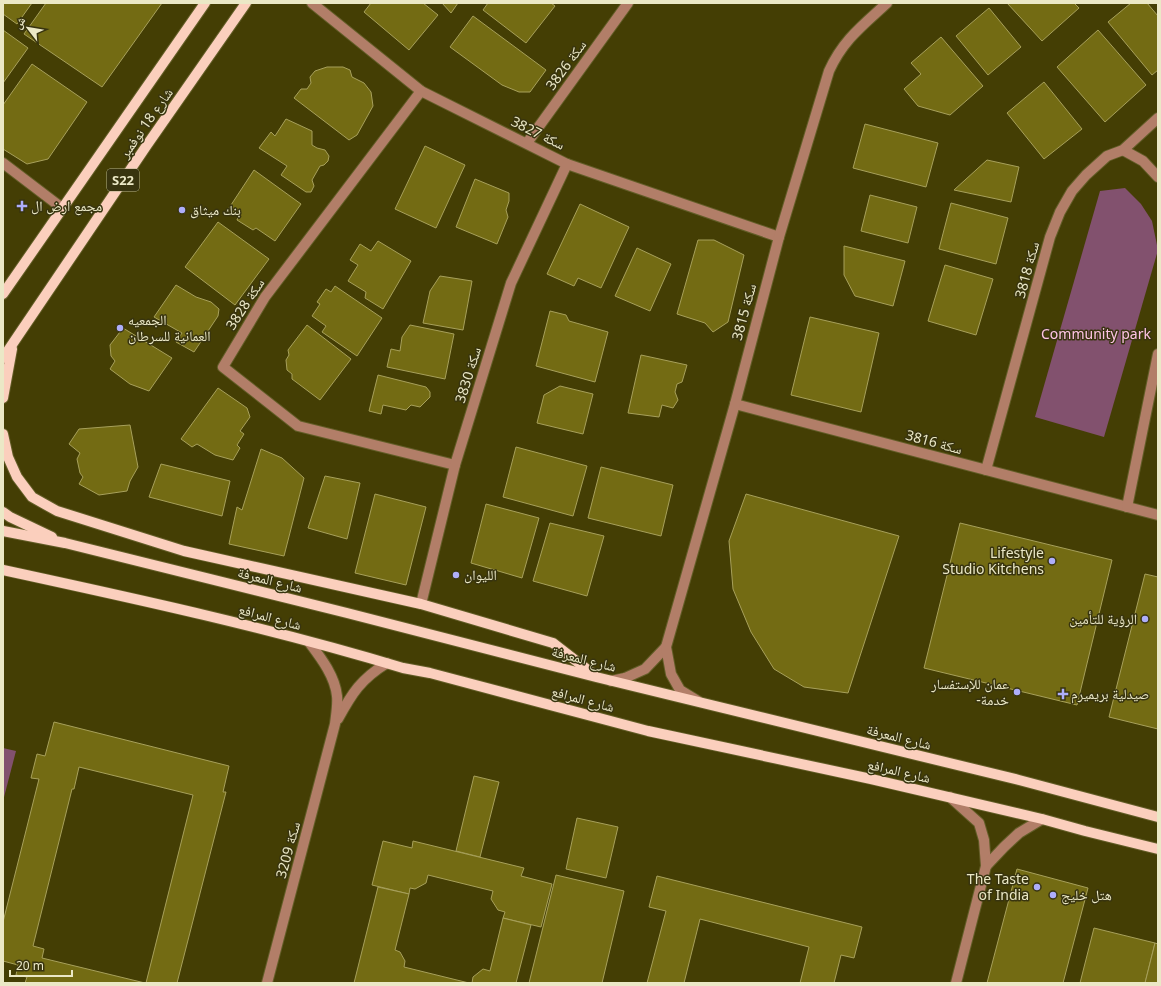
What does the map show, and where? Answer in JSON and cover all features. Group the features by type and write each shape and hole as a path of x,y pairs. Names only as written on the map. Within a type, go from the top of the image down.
{"main road":[{"name":"شارع 18 نوفمبر","path":"3,294 205,3"},
{"name":"شارع 18 نوفمبر","path":"3,358 147,145 246,3"},
{"path":"3,398 12,346"},
{"path":"3,434 8,457 16,477 32,497 57,511 184,551 421,604 553,643 596,677"},
{"path":"3,512 10,517 65,544"},
{"name":"شارع المعرفة","path":"3,531 65,544 346,613 611,681 1019,780 1158,817"},
{"name":"شارع المرافع","path":"3,570 127,596 244,624 648,731 1042,819 1158,849"}],"street":[{"name":"سكة 3827","path":"312,3 421,91 567,164 779,237"},
{"name":"سكة 3826","path":"527,143 628,3"},
{"name":"سكة 3815","path":"701,703 680,690 671,674 666,647 779,237 830,71 836,56 850,37 887,3"},
{"name":"سكة 3828","path":"421,91 265,297 223,367 298,426 455,465"},
{"name":"سكة 3818","path":"986,470 1050,237 1060,212 1072,191 1086,175 1107,156 1123,150 1158,118"},
{"path":"1123,150 1143,161 1158,177"},
{"path":"3,163 62,208"},
{"name":"سكة 3830","path":"421,604 455,465 511,284 567,164"},
{"path":"1127,507 1158,354"},
{"name":"سكة 3816","path":"734,404 1158,515"},
{"name":"سكة 3209","path":"267,983 335,724 338,698 334,682 309,642"},
{"name":"سكة 3815","path":"611,681 625,678 645,669 666,647"},
{"name":"سكة 3209","path":"335,724 350,697 362,682 387,663"},
{"path":"950,798 979,823 984,840 986,866 956,983"},
{"path":"986,866 1019,833 1042,819"}],"green space":[{"name":"Community park","path":"1125,188 1141,204 1152,221 1158,250 1104,437 1035,417 1100,191"},
{"path":"3,748 16,751 3,801"}],"building":[{"path":"3,3 32,3 17,24 3,14"},
{"path":"46,3 162,3 102,87 24,34"},
{"path":"371,3 423,3 438,15 409,50 364,12"},
{"path":"442,3 458,3 451,13"},
{"path":"488,3 551,3 555,6 526,43 483,10"},
{"path":"1007,3 1074,3 1079,8 1042,41"},
{"path":"1131,3 1147,3 1158,16 1158,70 1152,75 1108,22"},
{"path":"989,8 1021,47 988,75 956,36"},
{"path":"473,16 546,70 530,92 519,92 502,85 450,47"},
{"path":"3,30 28,48 3,83"},
{"path":"1098,30 1146,85 1105,122 1057,67"},
{"path":"941,37 983,86 950,115 918,106 904,89 921,74 911,63"},
{"path":"32,64 87,102 48,159 27,164 3,149 3,105"},
{"path":"327,67 343,67 350,70 352,77 364,83 371,92 373,106 357,135 349,140 294,98 301,89 307,89 311,83 310,77 315,71"},
{"path":"1044,82 1082,129 1044,159 1007,113"},
{"path":"286,119 312,131 312,145 325,150 329,156 328,161 324,165 320,166 312,180 314,186 311,192 306,192 281,175 287,166 259,148 271,132 275,136"},
{"path":"865,124 938,143 926,187 853,168"},
{"path":"425,146 465,165 436,228 395,209"},
{"path":"987,160 1019,167 1011,202 954,190"},
{"path":"254,170 301,204 275,241 256,228 253,230 237,220 239,215 229,208"},
{"path":"475,179 509,193 509,201 506,210 508,217 497,244 456,227"},
{"path":"870,195 917,207 908,243 861,231"},
{"path":"951,203 1008,218 996,264 939,249"},
{"path":"580,204 629,227 601,288 578,278 574,286 547,274"},
{"path":"218,222 269,259 235,305 185,267"},
{"path":"698,240 714,240 744,255 728,322 713,332 705,323 677,314"},
{"path":"378,241 411,261 383,309 365,298 366,292 348,281 358,265 350,260 360,244 371,251"},
{"path":"844,246 905,261 893,306 855,296 844,275"},
{"path":"637,248 671,264 650,311 615,296"},
{"path":"945,265 993,279 976,335 928,321"},
{"path":"440,276 472,281 463,330 423,323 430,291"},
{"path":"176,285 196,297 211,302 219,309 218,316 194,352 176,342 182,333 154,317"},
{"path":"335,286 382,318 357,356 322,332 326,326 312,316 320,304 317,302 326,289 331,292"},
{"path":"550,311 566,315 569,321 608,332 595,382 536,366"},
{"path":"810,317 879,333 861,412 791,395"},
{"path":"307,325 351,359 320,400 292,379 292,374 287,370 286,360 289,355 288,350"},
{"path":"410,325 454,334 445,379 387,367 391,349 400,351 402,337"},
{"path":"123,328 172,358 149,391 130,384 110,369 115,361 111,356 110,345"},
{"path":"641,355 687,365 682,382 677,384 675,392 678,400 673,408 662,405 659,417 628,413"},
{"path":"378,375 426,387 430,392 430,397 420,407 411,405 406,410 383,405 381,414 369,411"},
{"path":"560,386 593,394 583,434 537,423 544,395"},
{"path":"218,388 247,408 250,417 240,431 244,434 237,445 240,448 233,460 215,455 197,444 192,447 181,439"},
{"path":"130,425 138,467 130,481 127,491 99,495 79,484 83,477 80,473 77,459 80,453 69,444 79,429"},
{"path":"516,447 587,466 573,516 503,497"},
{"path":"261,449 282,458 304,478 284,556 229,544 237,507 242,510"},
{"path":"161,464 230,481 222,516 149,497"},
{"path":"601,467 673,485 661,536 588,518"},
{"path":"325,476 360,483 347,539 308,528"},
{"path":"375,494 426,507 406,585 355,573"},
{"path":"746,494 899,536 848,693 804,687 774,669 751,632 733,589 729,541"},
{"path":"486,504 539,518 522,578 471,563"},
{"path":"550,523 604,536 587,596 533,581"},
{"path":"960,523 1112,560 1077,705 924,668"},
{"path":"1145,574 1158,577 1158,729 1109,717"},
{"path":"54,722 229,766 223,792 226,792 177,983 146,983 193,795 79,767 74,789 72,789 33,946 44,949 42,958 145,983 25,983 27,977 16,975 18,965 3,961 3,922 39,779 31,778 37,754 45,756"},
{"path":"474,776 499,782 480,857 456,851"},
{"path":"577,818 618,827 606,878 566,869"},
{"path":"383,841 412,848 413,841 524,868 521,876 552,884 541,927 503,918 505,912 498,910 491,899 493,891 428,875 426,883 415,889 410,888 409,894 372,885"},
{"path":"1017,869 1088,888 1063,983 987,983"},
{"path":"556,875 624,891 602,983 529,983"},
{"path":"657,876 862,927 854,958 841,955 834,983 800,983 809,947 700,919 684,983 647,983 666,911 649,907"},
{"path":"378,887 409,894 395,950 400,952 405,961 404,967 469,983 354,983"},
{"path":"503,918 531,925 516,983 472,983 473,977 483,969 490,971"},
{"path":"1094,928 1155,943 1145,983 1080,983"},
{"path":"1155,943 1158,944 1158,983 1145,983"}],"place":[{"name":"مجمع ارض ال","path":"22,206"},
{"name":"بنك ميثاق","path":"182,210"},
{"name":"الجمعيه العمانية للسرطان","path":"120,328"},
{"name":"Lifestyle Studio Kitchens","path":"1052,561"},
{"name":"الليوان","path":"456,575"},
{"name":"الرؤية للتأمين","path":"1145,619"},
{"name":"عمان للإستفسار -خدمة","path":"1017,692"},
{"name":"صيدلية بريميرم","path":"1063,694"},
{"name":"The Taste of India","path":"1037,887"},
{"name":"هتل خلیج","path":"1053,895"}]}
